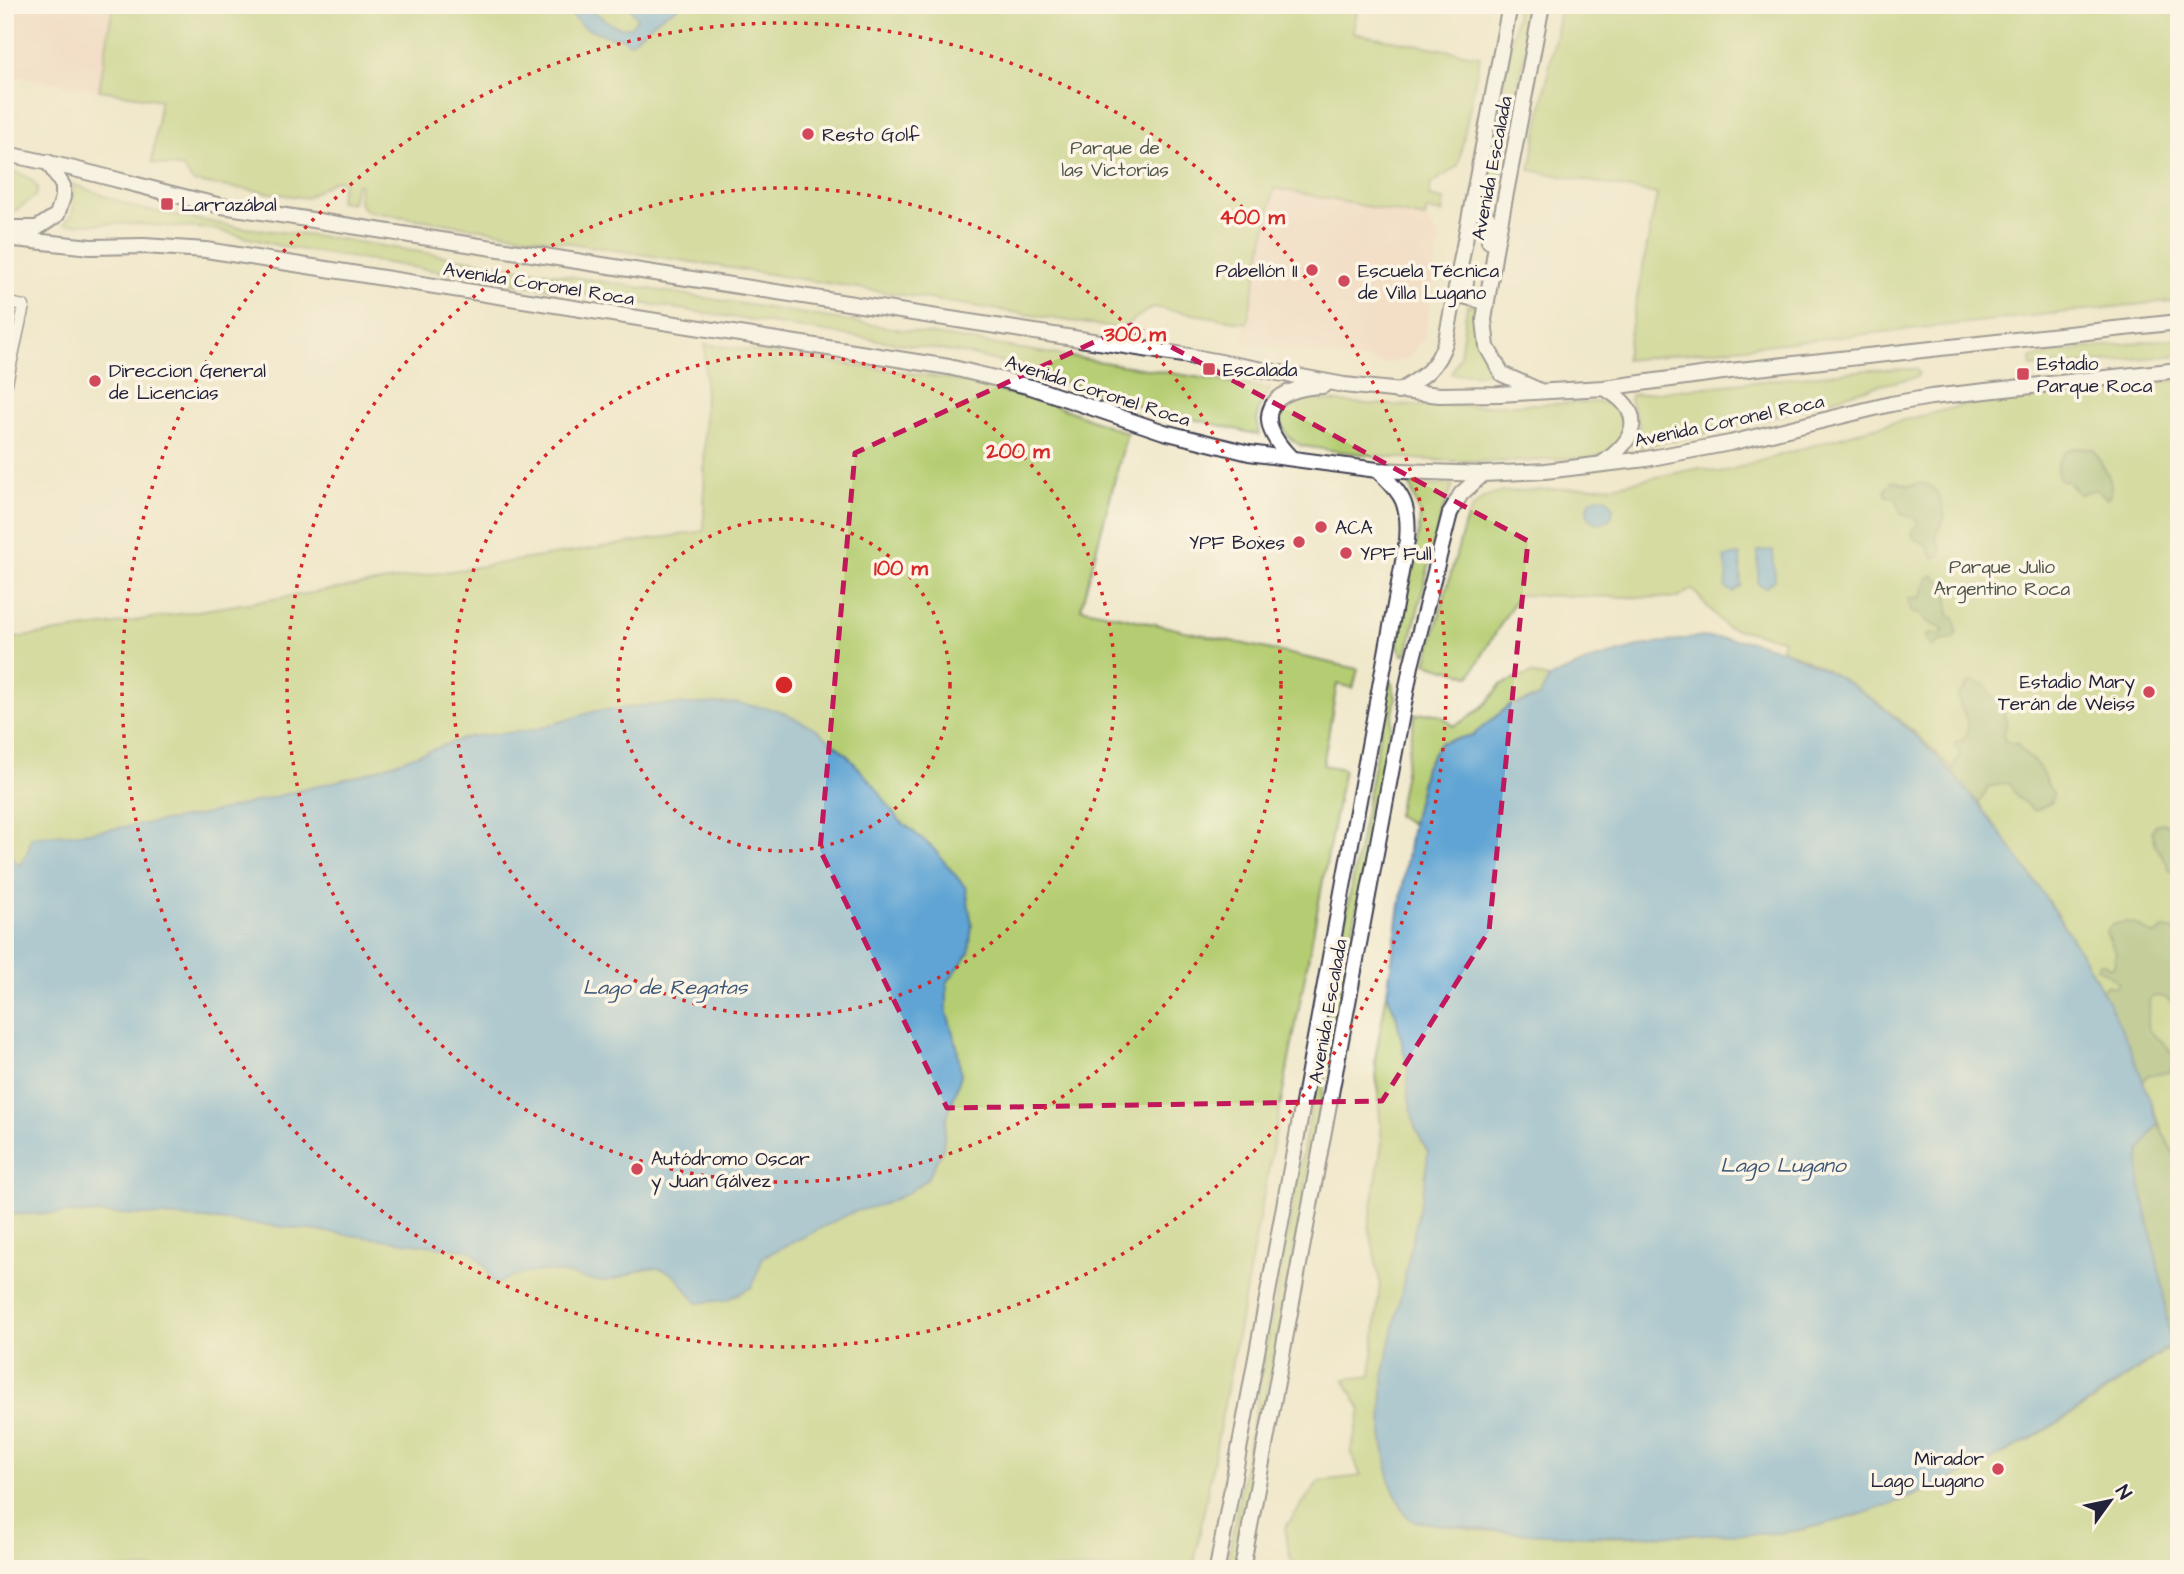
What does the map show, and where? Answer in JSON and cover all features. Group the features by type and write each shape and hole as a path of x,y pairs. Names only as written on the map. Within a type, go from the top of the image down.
{"main road":[{"name":"Avenida Escalada","path":"1398,392 1431,370 1442,352 1468,231 1510,5"},
{"name":"Avenida Escalada","path":"1542,5 1487,296 1485,334 1493,360 1502,374 1543,391"},
{"name":"Avenida Coronel Roca","path":"5,154 48,162 222,206 1183,355 1344,385 1398,392 1471,395 1604,388 1730,370 2179,322"},
{"path":"5,228 37,228 57,215 63,197 63,186 48,162"},
{"path":"1468,231 1472,245 1464,293 1471,299 1487,296 1482,274 1490,224 1486,215 1472,210"},
{"name":"Avenida Coronel Roca","path":"5,238 91,247 144,246 206,250 949,368 1031,387 1197,442 1249,453 1377,470 1483,474 1545,471 1687,452 1881,406 1931,397 2179,370"},
{"path":"1291,458 1277,442 1269,422 1273,403 1304,387 1344,385"},
{"path":"1600,464 1624,446 1630,437 1632,425 1627,406 1618,396 1604,388"},
{"name":"Avenida Escalada","path":"1217,1569 1386,660 1409,523 1405,503 1398,491 1377,470"},
{"name":"Avenida Escalada","path":"1242,1569 1411,666 1450,513 1461,494 1483,474"},
{"path":"1386,660 1411,666"}],"street":[{"path":"5,302 24,306 5,392"}],"highlighted area":[{"path":"1131,325 1528,541 1489,931 1382,1101 947,1108 820,850 855,453"}],"shaded area":[{"path":"5,5 113,5 99,90 5,75"},
{"name":"Escuela Técnica de Villa Lugano","path":"1274,187 1425,218 1440,238 1424,338 1407,359 1387,364 1243,343"}],"green space":[{"name":"Parque de las Victorias","path":"113,5 1358,5 1353,33 1480,56 1458,166 1431,184 1429,197 1444,200 1442,213 1427,210 1425,218 1274,188 1247,323 1152,307 1120,329 372,212 361,205 360,185 356,184 352,203 339,201 343,181 335,180 306,198 193,182 183,168 152,163 160,100 99,90"},
{"path":"1518,5 1534,5 1497,201 1482,200"},
{"path":"1561,5 2179,5 2179,300 1625,360 1657,194 1530,170"},
{"path":"5,171 24,175 38,188 36,196 9,215 5,215"},
{"path":"73,184 137,208 237,227 333,238 1270,389 1259,411 1259,435 1131,404 1014,365 967,354 284,247 213,229 132,224 64,224 73,212"},
{"path":"1467,305 1481,306 1477,340 1491,371 1451,374 1460,355"},
{"path":"2179,338 2179,355 2031,367 2031,358 2080,349"},
{"name":"Autódromo Oscar y Juan Gálvez","path":"705,344 944,378 1046,402 1127,433 1081,608 1358,669 1353,688 1337,684 1323,765 1344,769 1193,1569 5,1569 5,639 704,531"},
{"path":"1916,369 1919,373 1917,377 1876,386 1753,423 1641,447 1636,444 1639,424 1630,400 1631,395 1866,370"},
{"name":"Parque Julio Argentino Roca","path":"2179,380 2179,1165 2106,997 2042,891 1969,791 1971,789 1907,726 1836,675 1781,648 1783,639 1726,627 1692,589 1678,598 1518,595 1470,676 1426,663 1465,523 1472,509 1483,498 1501,492 1612,486 1700,468 1720,473 1871,428 1970,404"},
{"path":"1301,398 1415,406 1605,402 1621,415 1625,424 1625,435 1605,453 1582,458 1493,462 1366,454 1302,446 1291,439 1281,421 1287,407"},
{"path":"2074,448 2094,450 2108,476 2111,495 2106,498 2096,489 2079,494 2066,480 2062,481 2057,466 2061,457"},
{"path":"1892,481 1908,485 1925,484 1937,493 1945,516 1936,537 1942,550 1940,555 1935,558 1930,554 1928,546 1913,537 1917,519 1901,514 1896,497 1886,495 1885,490"},
{"path":"1410,485 1453,485 1441,516 1407,654 1403,655 1397,644 1420,516"},
{"path":"1933,575 1942,582 1948,595 1949,615 1954,618 1957,632 1954,639 1941,641 1931,647 1926,637 1930,633 1940,635 1943,631 1927,622 1920,613 1912,612 1908,601 1910,598 1921,597 1928,578"},
{"path":"1530,674 1549,678 1539,697 1509,706 1473,735 1440,743 1425,767 1412,824 1397,816 1415,715 1436,714 1453,726 1480,709 1500,685"},
{"path":"1971,681 1986,685 2006,720 2004,739 2018,744 2038,766 2053,793 2052,802 2035,811 2017,797 2009,783 1988,787 1979,804 1953,774 1955,763 1960,756 1956,741 1962,741 1968,729 1958,696"},
{"path":"1389,683 1392,683 1396,698 1234,1569 1226,1569"},
{"path":"2165,823 2179,833 2179,869 2173,872 2169,870 2156,846 2152,830 2156,824"},
{"path":"2124,922 2135,924 2156,935 2164,929 2179,931 2179,1008 2175,1008 2167,998 2154,996 2149,1000 2147,1021 2149,1031 2167,1046 2176,1063 2170,1072 2148,1075 2143,1082 2131,1049 2102,990 2107,985 2114,987 2119,983 2097,967 2099,963 2104,963 2109,968 2114,966 2116,953 2106,932 2111,925"},
{"path":"1387,993 1396,1015 1408,1069 1408,1094 1415,1126 1428,1152 1382,1434 1390,1482 1405,1514 1471,1530 1584,1536 1796,1531 1856,1516 1916,1495 2030,1440 2092,1402 2179,1341 2179,1569 1307,1569 1290,1559 1285,1528 1319,1481 1361,1476 1351,1453 1361,1410 1344,1379 1371,1376 1380,1282 1369,1226 1382,1142 1375,1059"},
{"path":"2158,1123 2179,1165 2179,1341 2170,1345 2162,1284 2140,1183 2140,1151"}],"water":[{"path":"563,5 589,5 591,10 613,25 631,27 637,18 628,5 682,5 659,18 630,43 620,37 610,37 583,27"},
{"path":"1600,497 1609,501 1613,510 1609,519 1600,523 1591,519 1587,510 1591,501"},
{"path":"1773,550 1775,579 1766,588 1758,584 1758,551"},
{"path":"1740,555 1741,586 1733,592 1725,588 1727,575 1724,557"},
{"name":"Lago Lugano","path":"1697,637 1746,641 1775,648 1818,666 1857,689 1894,716 1928,747 1959,781 2041,891 2078,948 2111,1007 2134,1057 2158,1123 2140,1151 2140,1183 2162,1284 2170,1345 2084,1405 1995,1458 1900,1501 1799,1530 1766,1534 1597,1536 1487,1530 1413,1521 1405,1514 1390,1482 1382,1434 1383,1377 1425,1181 1428,1152 1415,1127 1408,1094 1408,1069 1396,1015 1387,993 1412,824 1425,767 1440,743 1473,735 1509,706 1539,697 1549,678 1591,660 1641,646"},
{"name":"Lago de Regatas","path":"736,703 778,710 815,728 846,754 874,785 897,818 933,848 966,888 972,925 969,953 947,983 947,1013 957,1046 961,1075 946,1121 943,1149 927,1179 906,1194 884,1204 853,1212 763,1257 752,1287 727,1300 697,1303 675,1277 657,1268 643,1269 606,1281 558,1272 531,1272 498,1284 492,1282 487,1269 472,1251 298,1228 181,1217 64,1213 5,1215 5,836 10,836 12,859 20,865 28,851 31,837 91,832 203,815 361,775 467,737 533,730 596,711 650,705"}],"place":[{"name":"Resto Golf","path":"808,134"},
{"name":"Larrazábal","path":"167,204"},
{"name":"Pabellón II","path":"1312,270"},
{"name":"Escuela Técnica de Villa Lugano","path":"1344,281"},
{"name":"Escalada","path":"1209,369"},
{"name":"Estadio Parque Roca","path":"2023,374"},
{"name":"Direccion General de Licencias","path":"95,381"},
{"name":"ACA","path":"1321,527"},
{"name":"YPF Boxes","path":"1299,542"},
{"name":"YPF Full","path":"1346,553"},
{"name":"Estadio Mary Terán de Weiss","path":"2149,692"},
{"name":"Autódromo Oscar y Juan Gálvez","path":"637,1169"},
{"name":"Mirador Lago Lugano","path":"1998,1469"}]}
